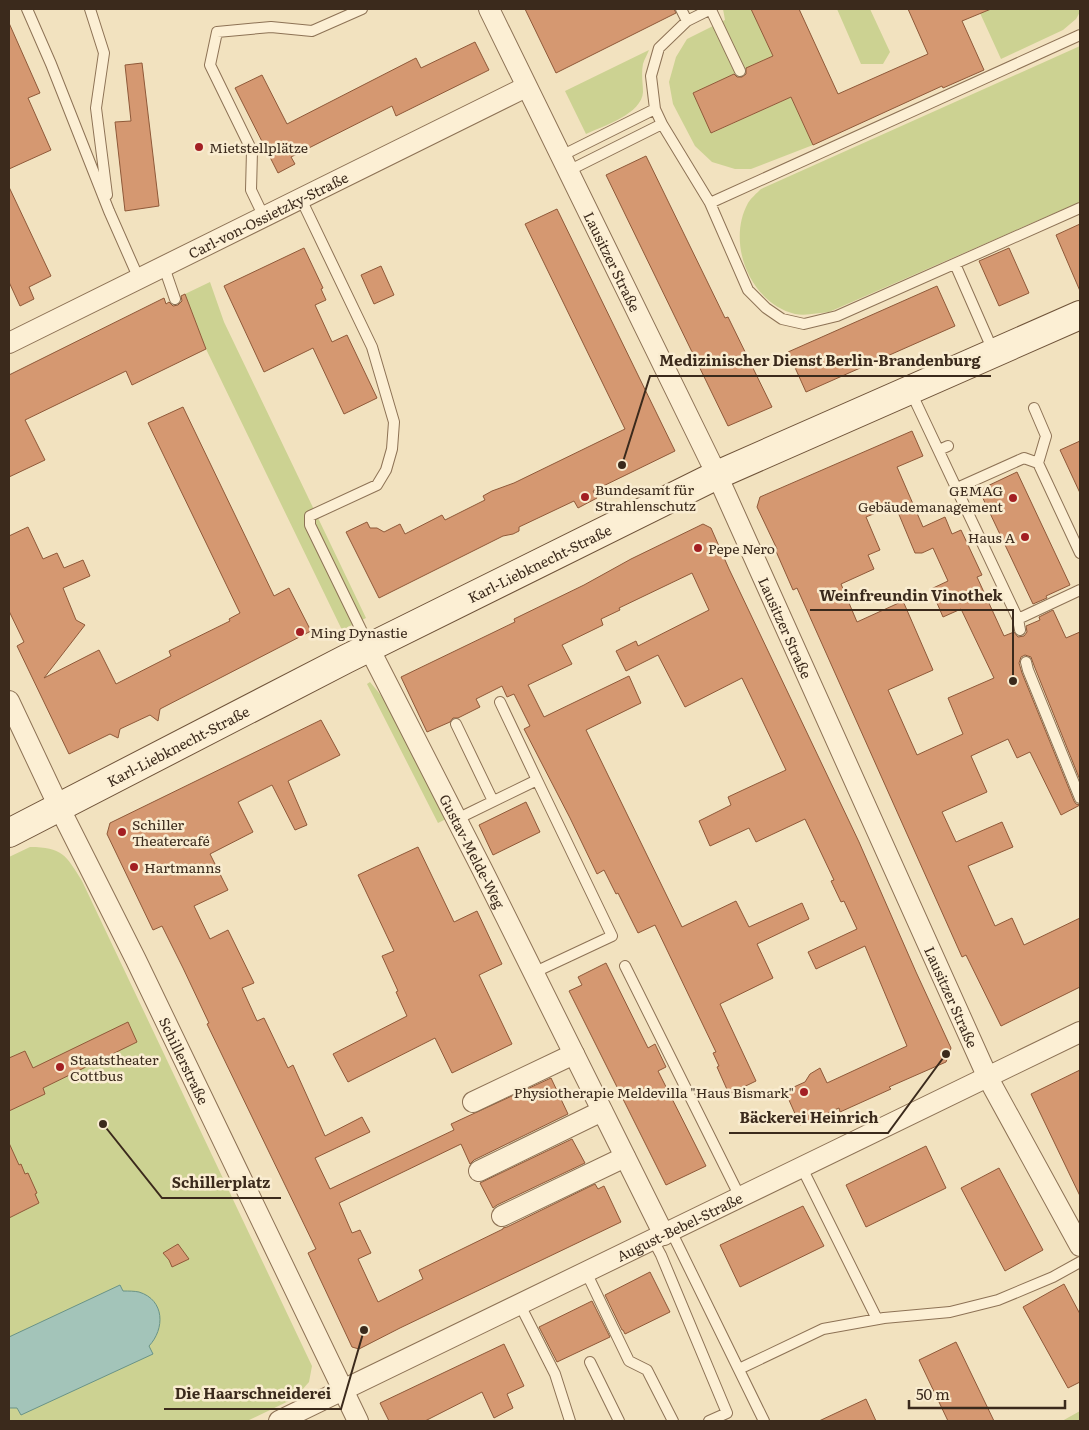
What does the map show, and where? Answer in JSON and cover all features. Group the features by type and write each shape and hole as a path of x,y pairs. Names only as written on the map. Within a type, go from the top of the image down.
{"main road":[{"name":"Karl-Liebknecht-Straße","path":"9,833 370,648 717,475 1080,315"}],"street":[{"name":"Lausitzer Straße","path":"489,9 717,475 988,1078 1080,1246"},
{"name":"Carl-von-Ossietzky-Straße","path":"9,343 526,87"},
{"name":"Gustav-Melde-Weg","path":"370,648 534,973 663,1235"},
{"name":"Schillerstraße","path":"9,701 358,1421"},
{"name":"August-Bebel-Straße","path":"279,1421 1080,1032"},
{"path":"473,1102 574,1054"},
{"path":"479,1171 602,1111"},
{"path":"502,1216 625,1157"}],"lane":[{"path":"27,9 51,64 108,211 140,279"},
{"path":"90,9 104,53 96,108 108,211"},
{"path":"264,217 251,190 252,151 210,65 217,32 271,27 312,31 362,9"},
{"path":"682,9 687,21"},
{"path":"740,71 711,9 687,21 659,48 651,76 655,109 662,124 710,203 748,290 766,308 782,319 804,324 837,316 1080,208"},
{"path":"710,203 1080,35"},
{"path":"564,163 655,109"},
{"path":"564,163 662,124"},
{"path":"301,199 372,347 394,422 392,449 386,470 376,485 310,516 310,525 370,648"},
{"path":"955,264 994,353"},
{"path":"164,267 175,299"},
{"path":"910,390 944,448 957,488 1018,619 1020,630"},
{"path":"1034,408 1046,436 1038,463 1080,552"},
{"path":"957,488 1024,458 1038,463"},
{"path":"1018,619 1080,590"},
{"path":"1026,662 1080,798"},
{"path":"500,702 612,936 534,973"},
{"path":"456,724 493,802"},
{"path":"457,819 538,780"},
{"path":"625,966 740,1197"},
{"path":"802,1168 877,1320"},
{"path":"663,1235 739,1369 764,1421"},
{"path":"663,1235 661,1255 729,1417 709,1421"},
{"path":"739,1369 823,1329 877,1320 950,1312 998,1300 1053,1277 1080,1262"},
{"path":"586,1272 629,1361 647,1370 673,1421"},
{"path":"520,1305 554,1374 570,1421"},
{"path":"590,1362 619,1421"}],"green space":[{"path":"723,9 755,9 752,11 773,56 693,93 712,133 791,97 813,145 751,169 735,169 712,162 695,146 673,104 669,82 676,57 687,39 725,20"},
{"path":"837,9 870,9 890,52 883,64 861,64"},
{"path":"990,9 1080,9 1080,12 1076,19 1063,30 1001,59 980,13"},
{"path":"1080,46 1080,202 829,312 808,315 795,314 779,308 766,298 755,285 746,269 741,253 740,236 742,219 748,203 761,189"},
{"path":"649,50 642,68 643,92 641,100 636,107 611,123 586,134 565,91"},
{"path":"210,282 224,322 366,618 342,630 206,349 185,294"},
{"path":"370,682 397,715 448,818 438,823 367,684"},
{"path":"30,847 41,847 62,854 82,881 312,1366 309,1382 295,1398 247,1421 9,1421 9,857"},
{"path":"1080,1411 1080,1421 1062,1421"}],"water":[{"path":"120,1285 123,1291 139,1292 148,1296 158,1308 160,1324 158,1332 149,1346 153,1354 21,1415 17,1408 9,1408 9,1337"}],"building":[{"path":"525,9 674,9 676,13 556,73"},
{"path":"751,9 799,9 838,94 928,54 908,9 991,9 962,21 984,70 943,88 942,86 813,145 791,97 711,133 693,93 734,74 737,77 742,77 746,74 746,68 773,56"},
{"path":"9,23 40,93 28,98 51,150 9,169"},
{"path":"475,42 489,70 396,116 392,106 291,157 295,164 278,173 235,88 262,75 287,124 416,58 421,68"},
{"path":"142,63 159,206 125,211 115,122 131,121 125,65"},
{"path":"646,156 725,318 728,317 772,407 728,426 606,175"},
{"path":"9,187 51,276 29,287 34,299 20,306 9,282"},
{"path":"557,209 675,451 593,491 597,498 578,508 574,501 519,527 519,531 513,534 503,536 379,598 346,532 367,522 370,528 377,528 384,532 400,524 405,534 442,515 445,520 485,500 483,496 492,491 514,483 625,429 525,224"},
{"path":"1080,224 1080,291 1056,235"},
{"path":"304,248 323,288 321,289 326,300 315,305 332,342 347,335 377,398 344,414 313,348 264,372 224,286"},
{"path":"1009,248 1029,293 999,306 979,261"},
{"path":"381,266 394,295 374,304 361,275"},
{"path":"937,286 955,326 806,392 788,352"},
{"path":"185,294 206,349 132,385 126,371 25,420 45,460 9,477 9,375 164,298 166,304 169,302 173,306 178,305 182,301 181,296"},
{"path":"183,407 274,596 289,588 311,631 160,709 158,721 150,715 120,729 118,738 110,734 69,754 17,646 24,642 9,611 9,536 28,527 43,559 57,553 64,568 83,560 90,576 63,588 76,620 85,625 44,678 99,650 116,684 171,656 169,651 230,621 229,619 240,613 148,423"},
{"path":"912,431 923,456 897,467 923,527 945,517 952,534 961,530 982,575 977,577 1004,636 1014,632 1018,637 1024,636 1027,632 1026,626 1040,620 1039,617 1053,610 1066,638 1080,632 1080,780 1031,657 1025,655 1021,657 1019,663 1074,801 1080,805 1061,815 1030,752 1017,758 1008,739 971,756 987,792 942,812 956,842 1002,822 1013,847 968,866 995,926 1012,918 1024,945 1080,918 1080,987 1001,1026 966,955 962,957 797,588 793,590 775,549 777,549 757,507 760,497","holes":["895,505 915,553 922,553 933,548 948,581 931,589 943,617 961,609 994,678 948,698 963,734 917,755 888,690 933,670 903,601 857,622 841,584 874,569 868,555 880,550 866,517"]},
{"path":"1080,441 1080,493 1060,450"},
{"name":"Haus A","path":"1017,472 1070,585 1033,604 979,490"},
{"path":"703,524 711,528 859,842 951,1048 946,1062 889,1087 891,1089 840,1112 839,1108 800,1125 785,1091 805,1082 810,1074 820,1068 827,1083 907,1046 865,946 816,969 808,952 857,929 844,901 841,902 831,881 834,880 805,819 756,842 749,828 710,846 699,821 731,805 728,797 786,770 742,678 685,707 658,655 626,671 616,651 636,641 638,646 709,610 692,573 619,608 620,610 601,619 603,625 562,645 572,664 528,685 544,717 629,676 641,703 586,730 682,927 736,901 749,927 802,903 809,919 757,944 773,978 720,1004 756,1081 729,1094 717,1067 719,1066 713,1053 716,1052 655,925 638,933 604,870 597,874 524,729 530,726 514,694 507,697 502,686 476,699 480,707 458,718 453,718 450,722 427,732 401,677 515,622 514,619"},
{"path":"321,720 340,755 288,781 307,825 295,830 272,785 238,802 253,832 210,854 228,890 194,906 210,939 228,930 254,983 242,988 257,1021 264,1018 288,1068 293,1065 325,1136 362,1117 370,1132 315,1158 330,1189 454,1130 451,1124 551,1078 568,1114 474,1160 470,1164 461,1144 339,1203 352,1233 360,1230 371,1253 358,1259 378,1302 423,1279 419,1270 595,1184 598,1189 604,1186 621,1222 359,1349 352,1347 314,1266 308,1253 316,1249 207,1024 209,1023 183,968 162,926 153,930 107,834 110,823"},
{"path":"526,802 540,832 493,855 479,825"},
{"path":"418,847 454,922 477,911 502,964 479,975 512,1044 452,1073 435,1038 348,1082 333,1054 407,1016 382,956 394,951 358,875"},
{"path":"606,963 648,1048 655,1044 666,1067 658,1071 706,1166 666,1185 569,991 582,985 578,977"},
{"name":"Staatstheater Cottbus","path":"128,1022 137,1042 43,1088 45,1094 9,1111 9,1058 25,1051 33,1068"},
{"path":"1080,1070 1080,1196 1031,1094"},
{"path":"572,1139 585,1163 493,1208 480,1183"},
{"path":"9,1143 19,1165 21,1164 25,1174 28,1173 37,1193 35,1194 39,1203 9,1218"},
{"path":"926,1146 946,1188 866,1227 846,1185"},
{"path":"999,1168 1043,1250 1005,1271 961,1188"},
{"path":"803,1206 824,1246 740,1287 720,1245"},
{"path":"178,1244 189,1259 172,1267 163,1253"},
{"path":"650,1272 670,1312 625,1334 605,1295"},
{"path":"1064,1284 1080,1314 1080,1382 1068,1388 1023,1307"},
{"path":"592,1301 610,1337 557,1362 539,1327"},
{"path":"956,1342 994,1421 948,1421 919,1360"},
{"path":"504,1344 524,1386 507,1394 513,1408 494,1418 482,1392 425,1421 389,1421 380,1403"},
{"path":"866,1399 876,1421 819,1421"}],"place":[{"name":"Mietstellplätze","path":"199,147"},
{"name":"Medizinischer Dienst Berlin-Brandenburg","path":"622,465"},
{"name":"Bundesamt für Strahlenschutz","path":"585,497"},
{"name":"GEMAG Gebäudemanagement","path":"1013,498"},
{"name":"Haus A","path":"1025,537"},
{"name":"Pepe Nero","path":"698,548"},
{"name":"Ming Dynastie","path":"300,632"},
{"name":"Weinfreundin Vinothek","path":"1013,681"},
{"name":"Schiller Theatercafé","path":"122,832"},
{"name":"Hartmanns","path":"134,867"},
{"name":"Bäckerei Heinrich","path":"946,1054"},
{"name":"Staatstheater Cottbus","path":"60,1067"},
{"name":"Physiotherapie Meldevilla \"Haus Bismark\"","path":"804,1092"},
{"name":"Schillerplatz","path":"103,1124"},
{"name":"Die Haarschneiderei","path":"364,1330"}]}
